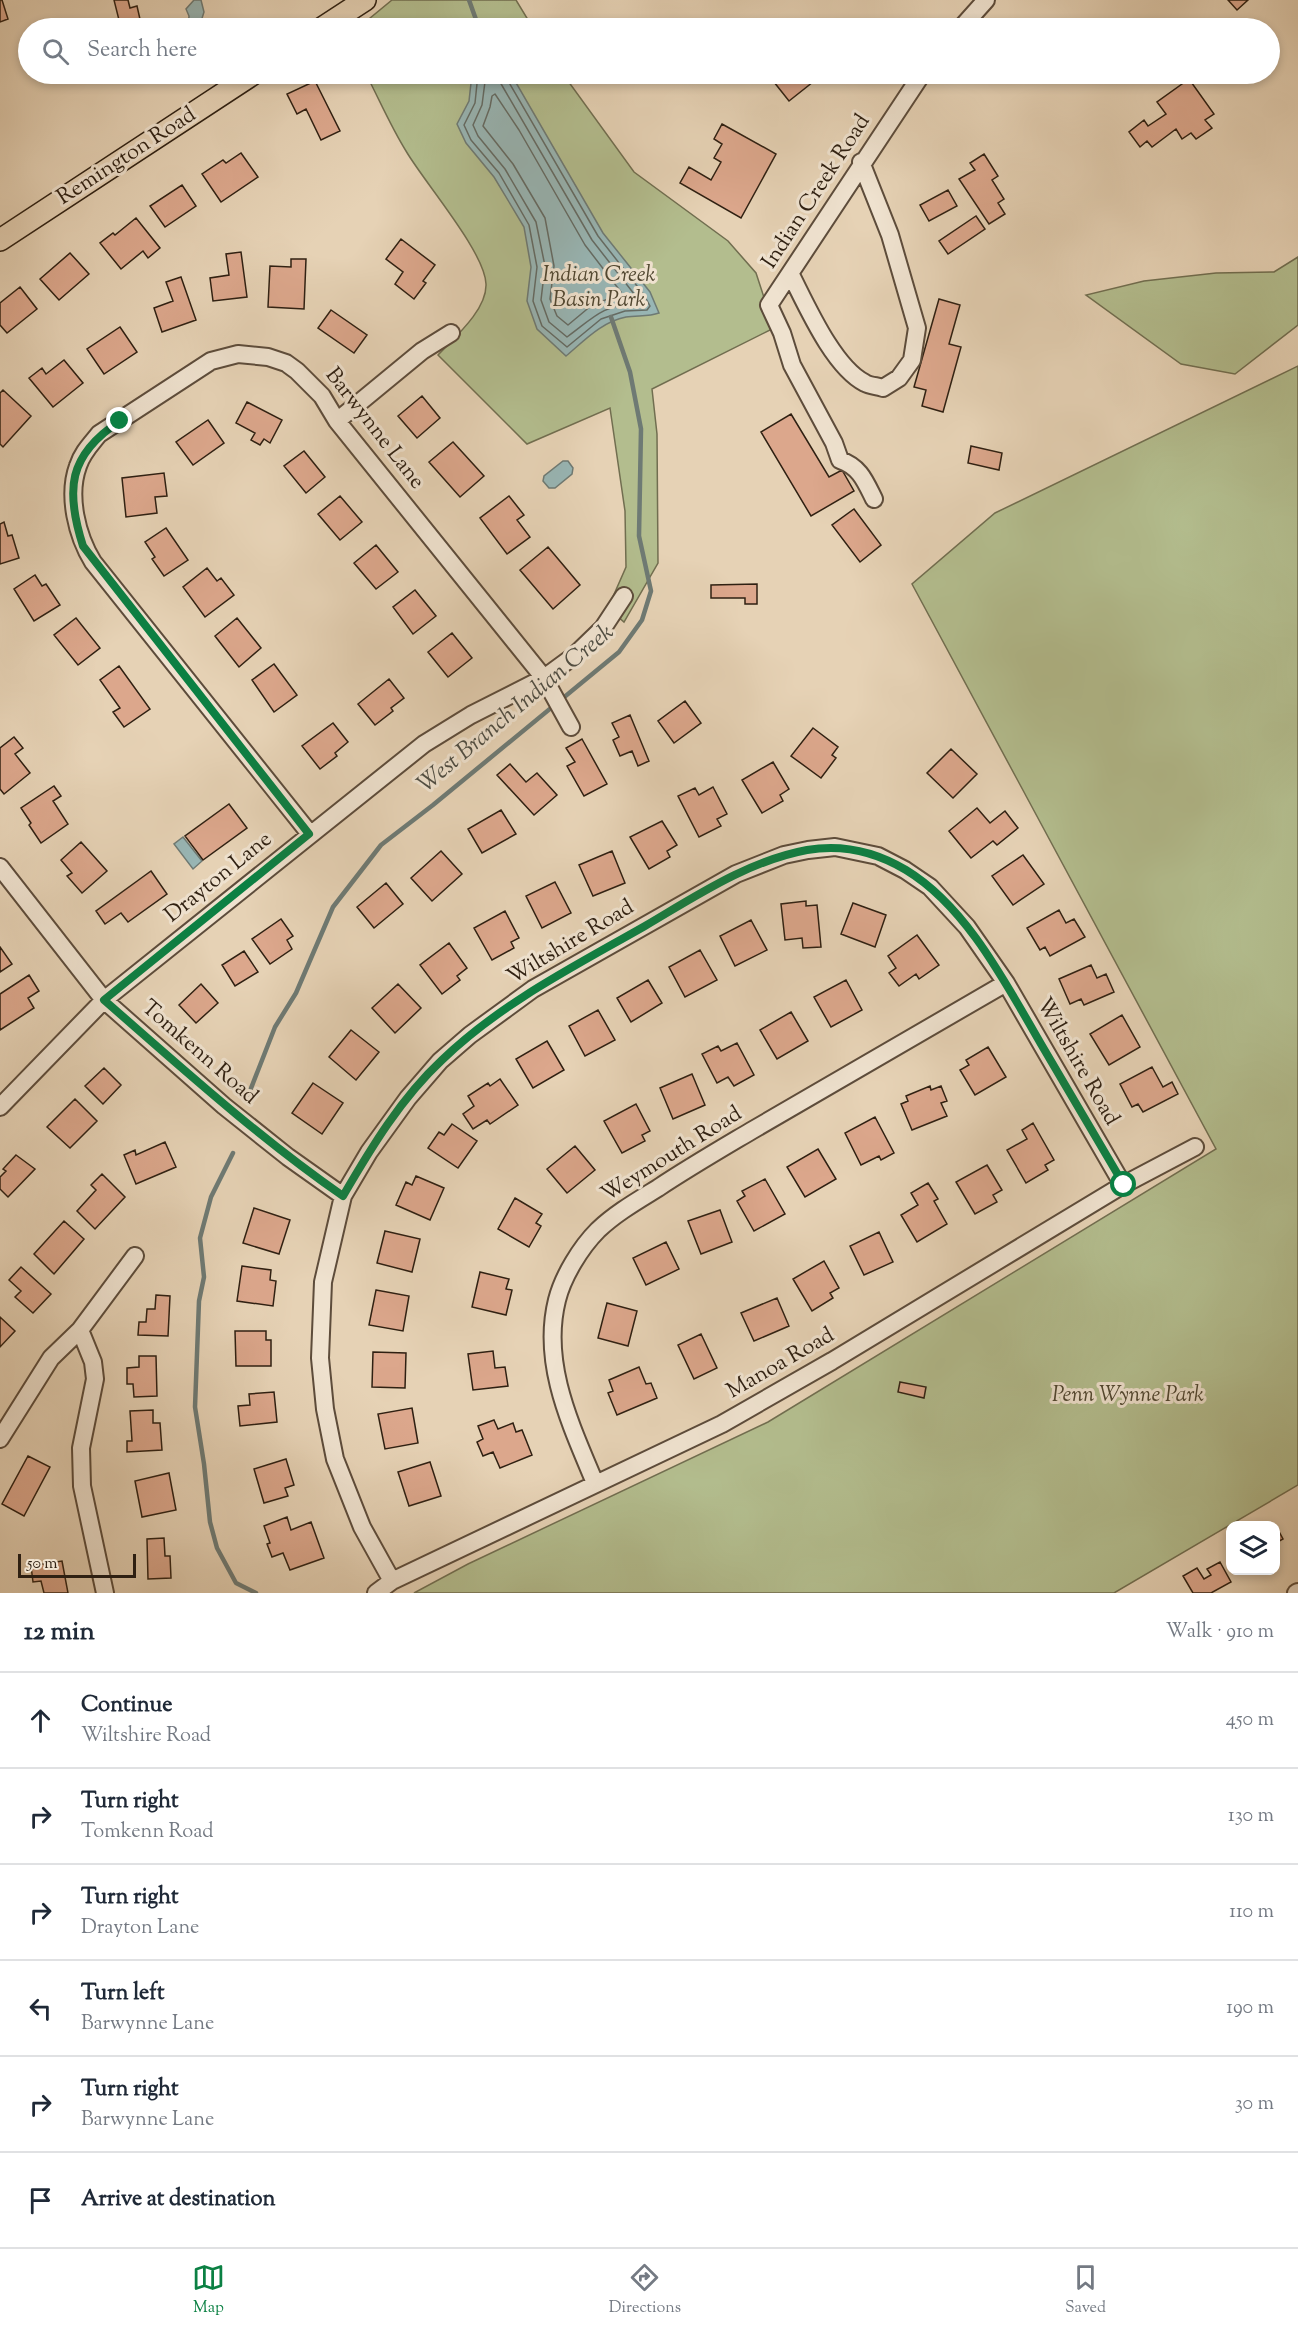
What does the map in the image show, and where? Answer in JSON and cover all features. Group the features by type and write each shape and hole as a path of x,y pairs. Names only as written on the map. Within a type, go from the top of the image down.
{"main road":[{"path":"337,18 365,0"},
{"name":"Remington Road","path":"0,240 238,84"}],"street":[{"path":"970,18 986,0"},
{"name":"Indian Creek Road","path":"874,499 859,470 840,460 834,442 792,365 770,304 861,162 915,84"},
{"path":"790,273 822,335 843,364 865,383 883,388 899,378 912,360 917,328 890,236 861,162"},
{"path":"337,421 422,351 451,333"},
{"name":"Barwynne Lane","path":"309,834 93,562 83,546 78,530 74,480 78,465 88,447 99,434 211,361 225,356 253,354 285,363 313,385 337,421 544,678 571,727"},
{"name":"Drayton Lane","path":"0,1107 104,1000 424,744 471,715 544,678 574,656 603,628 624,596"},
{"name":"Wiltshire Road","path":"392,1581 362,1527 334,1460 325,1409 320,1358 323,1282 343,1196 369,1152 408,1098 440,1061 470,1035 534,989 736,874 784,855 835,847 878,856 905,870 930,887 967,927 1006,983 1124,1185"},
{"name":"Tomkenn Road","path":"0,867 104,1000 224,1106 288,1157 343,1196"},
{"name":"Weymouth Road","path":"595,1483 563,1406 554,1364 553,1332 557,1299 568,1273 593,1237 623,1210 702,1160 1006,983"},
{"name":"Manoa Road","path":"376,1593 392,1581 722,1424 842,1355 1124,1185 1195,1147"},
{"path":"0,1439 51,1358 80,1330 135,1256"},
{"path":"80,1330 93,1362 96,1378 81,1448 82,1486 105,1593"}],"green space":[{"path":"392,0 516,0 527,18 370,18"},
{"name":"Indian Creek Basin Park","path":"371,84 570,84 634,172 728,241 756,273 774,328 652,389 657,434 658,563 624,622 608,608 626,567 625,511 610,408 527,444 438,355 475,313 485,294 486,284 476,254 390,123"},
{"path":"1298,257 1298,325 1235,374 1181,364 1086,295 1144,281 1216,273 1274,272"},
{"name":"Penn Wynne Park","path":"1298,366 1298,1485 1237,1521 1226,1521 1226,1527 1114,1593 414,1593 468,1564 768,1422 1216,1149 912,584 995,513"}],"water":[{"path":"194,0 201,0 204,12 202,18 189,18 186,9"},
{"path":"471,84 517,84 603,233 650,292 659,313 617,319 593,333 566,356 537,329 527,301 531,267 524,227 494,177 466,143 457,124 469,101"},
{"path":"563,461 568,461 573,468 572,474 555,488 549,488 543,481 544,476"},
{"path":"183,837 202,861 193,869 174,844"}],"building":[{"path":"0,0 2,0 8,19 0,22"},
{"path":"114,0 128,0 130,8 137,6 140,18 118,18"},
{"path":"1228,0 1248,0 1237,10"},
{"path":"309,84 316,84 340,131 321,140 306,109 297,114 287,94"},
{"path":"776,84 810,84 789,101"},
{"path":"1182,84 1193,84 1214,114 1205,120 1212,128 1196,139 1191,133 1182,139 1176,129 1152,147 1147,141 1140,147 1129,132 1144,120 1148,126 1166,114 1157,102"},
{"path":"722,124 776,154 741,218 680,183 689,167 711,180 721,162 714,158 722,144 714,139"},
{"path":"241,153 258,177 221,202 202,174 223,160 226,163"},
{"path":"984,154 998,176 992,180 1004,199 998,203 1005,214 989,224 959,179 975,170 970,163"},
{"path":"182,185 196,206 165,227 150,206"},
{"path":"948,190 957,206 929,221 920,205"},
{"path":"976,216 985,229 948,254 939,241"},
{"path":"136,218 160,248 148,258 143,251 121,269 100,243 113,233 115,235"},
{"path":"401,239 435,265 423,281 426,283 414,299 395,284 403,272 386,259"},
{"path":"241,252 247,297 213,301 210,278 229,275 226,254"},
{"path":"70,253 89,274 59,300 40,279"},
{"path":"291,259 306,259 304,309 268,307 270,266 291,267"},
{"path":"181,277 196,320 162,332 154,308 173,301 166,282"},
{"path":"20,287 37,309 7,333 0,325 0,303"},
{"path":"939,299 960,305 949,344 961,347 943,412 922,406 926,390 914,387"},
{"path":"331,310 367,335 354,353 318,328"},
{"path":"120,327 137,352 104,374 87,349"},
{"path":"64,360 83,383 53,407 29,378 42,368 46,374"},
{"path":"3,390 31,416 3,447 0,444 0,393"},
{"path":"422,396 440,418 417,438 398,416"},
{"path":"247,402 282,420 270,443 264,439 260,445 251,440 255,433 236,423"},
{"path":"791,414 829,477 842,470 854,491 811,516 761,432"},
{"path":"208,420 224,443 193,465 176,442"},
{"path":"453,442 484,476 460,497 429,462"},
{"path":"971,446 1002,453 999,470 968,463"},
{"path":"304,451 325,477 306,493 284,466"},
{"path":"164,473 167,496 155,497 157,513 126,517 122,478"},
{"path":"340,496 362,522 340,540 318,514"},
{"path":"509,496 524,515 517,520 530,537 507,554 480,518"},
{"path":"854,509 881,545 860,562 832,525"},
{"path":"4,522 8,536 12,535 19,558 0,564 0,524"},
{"path":"166,528 188,560 164,576 152,559 155,557 145,542"},
{"path":"376,545 398,572 376,589 354,563"},
{"path":"548,547 580,585 553,609 520,570"},
{"path":"207,568 217,581 221,578 234,595 205,617 183,587"},
{"path":"35,575 42,586 46,584 60,605 34,621 14,589"},
{"path":"757,584 757,604 745,604 745,598 711,598 711,585"},
{"path":"415,590 436,616 413,634 393,607"},
{"path":"76,618 100,648 78,665 54,635"},
{"path":"237,618 261,648 239,667 215,636"},
{"path":"452,633 472,658 448,677 428,652"},
{"path":"274,664 297,695 274,712 252,680"},
{"path":"119,666 150,709 124,727 113,712 120,708 100,680"},
{"path":"389,679 404,698 391,708 393,711 375,725 358,704"},
{"path":"685,701 701,723 674,743 658,721"},
{"path":"630,715 649,761 638,766 632,751 620,756 613,740 619,737 612,723"},
{"path":"333,723 348,742 335,753 337,756 320,769 302,746"},
{"path":"813,728 838,747 832,755 836,758 821,778 791,756"},
{"path":"14,737 23,748 15,754 30,773 4,794 0,789 0,748"},
{"path":"582,739 607,784 584,796 567,766 575,762 566,748"},
{"path":"951,749 977,774 953,798 927,773"},
{"path":"773,762 789,789 780,795 783,801 762,813 742,780"},
{"path":"510,764 526,782 537,773 557,795 534,815 497,775"},
{"path":"54,786 61,796 53,801 68,824 41,843 21,808"},
{"path":"713,787 727,814 717,819 721,826 699,837 678,796 695,788 699,795"},
{"path":"229,804 247,828 203,860 185,836"},
{"path":"977,808 990,823 1005,811 1018,828 997,845 993,841 971,858 949,831"},
{"path":"501,810 516,834 482,853 468,829"},
{"path":"662,821 677,845 667,851 670,857 649,869 630,837"},
{"path":"81,842 107,871 82,893 67,876 72,873 61,860"},
{"path":"441,851 462,874 432,901 411,878"},
{"path":"612,851 625,883 593,896 579,865"},
{"path":"1023,855 1044,884 1013,905 992,876"},
{"path":"151,871 167,894 128,922 121,913 105,924 96,911"},
{"path":"555,882 571,913 542,928 526,896"},
{"path":"386,883 403,904 374,928 357,907"},
{"path":"806,901 806,906 817,905 821,947 803,948 802,938 785,940 781,904"},
{"path":"853,903 886,915 875,947 841,934"},
{"path":"1059,910 1066,923 1074,919 1085,937 1050,956 1045,947 1040,950 1027,928"},
{"path":"505,911 519,938 511,942 514,948 492,960 474,928"},
{"path":"281,919 293,936 287,940 292,949 270,964 252,939"},
{"path":"751,920 767,950 735,966 720,936"},
{"path":"917,935 939,965 919,979 916,974 899,986 889,973 896,968 888,956"},
{"path":"449,943 467,968 457,976 460,980 442,994 420,965"},
{"path":"0,947 12,964 0,972"},
{"path":"700,950 717,980 685,997 669,967"},
{"path":"244,951 258,972 235,986 222,965"},
{"path":"1091,965 1097,978 1106,974 1114,992 1084,1005 1081,999 1070,1004 1059,979"},
{"path":"29,975 39,991 28,998 34,1008 0,1030 0,994"},
{"path":"648,980 662,1003 631,1022 617,998"},
{"path":"846,980 862,1010 831,1027 814,997"},
{"path":"201,984 218,1003 196,1023 179,1005"},
{"path":"398,984 421,1008 395,1033 372,1008"},
{"path":"598,1010 615,1040 585,1056 569,1026"},
{"path":"791,1012 808,1041 777,1059 760,1030"},
{"path":"1122,1015 1140,1047 1109,1065 1090,1034"},
{"path":"351,1030 379,1052 356,1080 329,1057"},
{"path":"547,1041 564,1070 533,1088 516,1059"},
{"path":"737,1043 754,1075 734,1086 728,1077 717,1083 702,1054 718,1046 721,1051"},
{"path":"988,1047 1006,1077 975,1095 960,1070 969,1065 966,1060"},
{"path":"1152,1067 1163,1087 1172,1082 1178,1094 1143,1112 1138,1104 1132,1107 1120,1084"},
{"path":"104,1068 121,1085 103,1104 85,1086"},
{"path":"692,1074 705,1105 673,1119 660,1088"},
{"path":"500,1079 518,1105 490,1124 487,1120 473,1129 463,1114 474,1106 468,1096 488,1083 490,1086"},
{"path":"313,1083 343,1103 322,1134 292,1113"},
{"path":"930,1086 931,1090 941,1086 947,1101 941,1103 947,1116 912,1130 901,1104 908,1101 906,1096"},
{"path":"75,1099 97,1121 70,1148 47,1127"},
{"path":"636,1104 650,1131 642,1135 645,1141 622,1153 604,1121"},
{"path":"875,1117 894,1153 881,1160 879,1156 861,1165 845,1133"},
{"path":"1033,1123 1054,1160 1045,1165 1048,1170 1026,1183 1007,1150 1027,1139 1022,1130"},
{"path":"452,1124 477,1141 458,1168 428,1148 439,1132 444,1135"},
{"path":"165,1142 176,1167 136,1184 124,1155 135,1150 136,1155"},
{"path":"575,1146 595,1170 567,1193 547,1169"},
{"path":"818,1149 836,1179 805,1197 787,1167"},
{"path":"16,1155 35,1169 8,1197 0,1189 0,1177 6,1171 3,1169"},
{"path":"987,1165 1002,1190 993,1195 997,1202 975,1214 956,1182"},
{"path":"102,1174 125,1197 95,1229 77,1211 96,1190 91,1185"},
{"path":"416,1176 444,1188 430,1220 396,1205 406,1182 412,1185"},
{"path":"765,1179 785,1214 754,1231 737,1201 745,1196 742,1191"},
{"path":"928,1183 938,1199 934,1201 947,1224 917,1242 901,1215 918,1205 911,1193"},
{"path":"515,1198 542,1214 536,1223 541,1226 529,1247 498,1229"},
{"path":"254,1208 290,1220 279,1254 243,1243"},
{"path":"720,1210 732,1242 701,1254 688,1221"},
{"path":"64,1221 84,1239 54,1274 34,1254"},
{"path":"385,1231 420,1239 412,1272 377,1263"},
{"path":"879,1232 893,1262 864,1275 850,1246"},
{"path":"666,1242 679,1269 646,1285 633,1258"},
{"path":"824,1261 839,1288 830,1293 833,1298 812,1311 793,1279"},
{"path":"242,1266 271,1270 270,1280 276,1281 273,1306 237,1301"},
{"path":"21,1267 51,1294 33,1313 15,1297 21,1291 9,1280"},
{"path":"480,1272 509,1279 506,1289 512,1290 506,1315 472,1307"},
{"path":"376,1290 409,1296 403,1331 369,1325"},
{"path":"156,1295 170,1296 168,1336 138,1335 139,1322 146,1322 147,1309 155,1309"},
{"path":"777,1298 789,1326 754,1341 741,1313"},
{"path":"607,1303 637,1311 628,1346 598,1338"},
{"path":"0,1317 15,1331 0,1347"},
{"path":"235,1331 266,1331 266,1340 271,1340 271,1366 236,1366"},
{"path":"701,1334 717,1368 694,1379 678,1345"},
{"path":"493,1351 495,1368 505,1367 508,1386 473,1390 468,1354"},
{"path":"373,1352 406,1353 405,1388 372,1387"},
{"path":"139,1356 156,1356 157,1396 134,1397 133,1384 127,1384 127,1368 139,1367"},
{"path":"639,1367 646,1384 651,1383 657,1398 617,1415 608,1393 613,1391 609,1380"},
{"path":"900,1382 926,1387 924,1398 898,1392"},
{"path":"274,1392 277,1422 240,1426 238,1406 250,1405 249,1394"},
{"path":"412,1408 418,1443 385,1449 378,1414"},
{"path":"153,1410 153,1423 160,1423 162,1450 127,1452 127,1441 132,1441 130,1411"},
{"path":"494,1420 498,1429 513,1423 516,1432 522,1430 532,1455 500,1468 493,1452 483,1456 477,1442 483,1439 478,1426"},
{"path":"28,1456 50,1467 24,1516 2,1504"},
{"path":"286,1459 294,1485 285,1488 288,1496 264,1503 254,1469"},
{"path":"430,1462 441,1496 409,1506 398,1472"},
{"path":"169,1473 176,1510 142,1517 135,1481"},
{"path":"287,1517 291,1530 311,1522 324,1558 290,1570 283,1553 272,1557 264,1526"},
{"path":"164,1538 165,1556 170,1556 171,1578 148,1579 147,1539"},
{"path":"62,1561 68,1593 44,1593 41,1581 33,1582 31,1566"},
{"path":"1220,1562 1231,1582 1211,1593 1193,1593 1183,1576 1197,1568 1204,1579 1211,1575 1207,1569"}],"waterway":[{"name":"West Branch Indian Creek","path":"469,0 475,18"},
{"name":"West Branch Indian Creek","path":"246,1101 275,1027 296,993 333,907 381,845 619,652 642,620 651,591 639,536 641,429 630,372 611,317"},
{"name":"West Branch Indian Creek","path":"233,1153 211,1197 200,1238 204,1277 199,1301 195,1407 210,1522 217,1548 236,1583 256,1593"}],"route":[{"path":"120,421 99,434 88,447 78,465 74,480 74,498 78,530 83,546 93,562 309,834 104,1000 224,1106 288,1157 343,1196 369,1152 408,1098 440,1061 470,1035 534,989 736,874 784,855 835,847 878,856 905,870 930,887 967,927 1006,983 1124,1185"}]}
